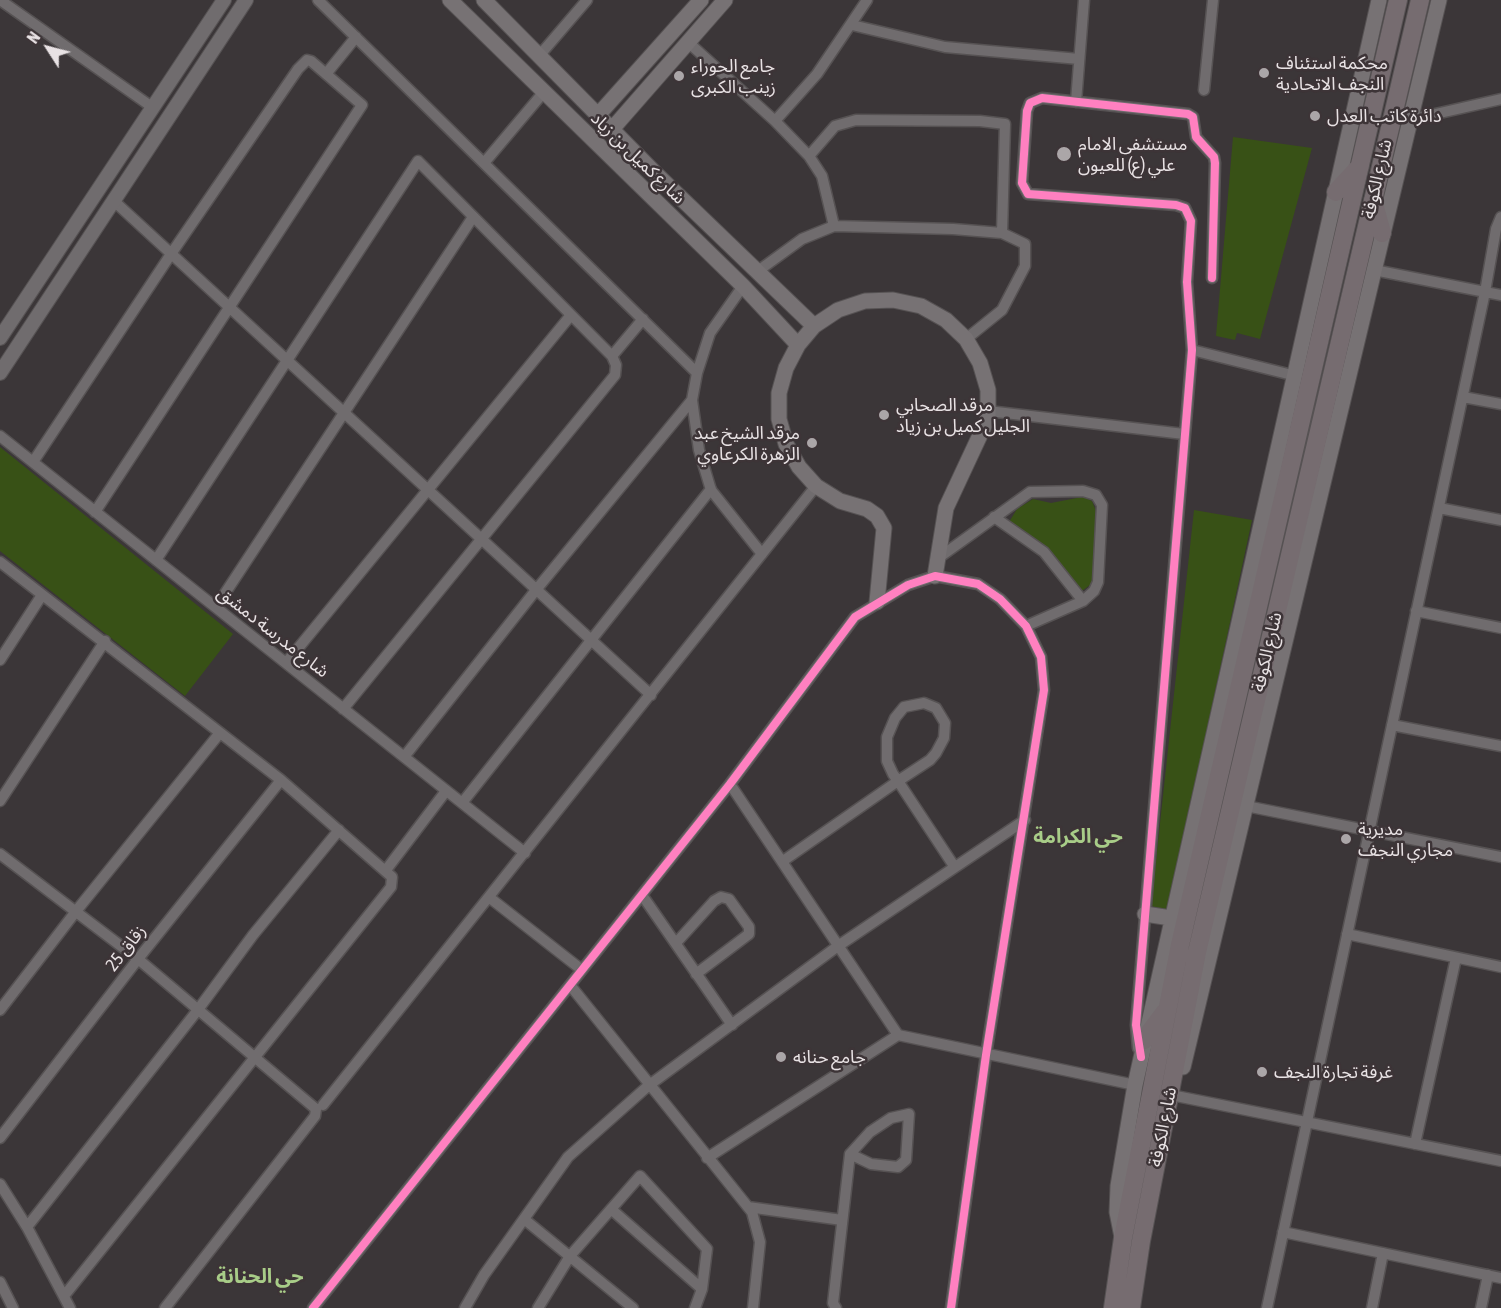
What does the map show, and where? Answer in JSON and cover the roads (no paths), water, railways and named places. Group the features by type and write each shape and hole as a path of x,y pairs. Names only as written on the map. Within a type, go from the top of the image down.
{"highway":[{"name":"شارع الكوفة","path":"1131,1308 1132,1239 1168,1008 1260,678 1362,165 1398,0"},
{"name":"شارع الكوفة","path":"1113,1308 1132,1239 1260,678 1420,0"},
{"path":"1336,192 1362,165"},
{"path":"1373,198 1382,233"},
{"path":"1234,647 1260,678"},
{"path":"1197,952 1216,930"},
{"path":"1142,1049 1168,1008"}],"main road":[{"name":"شارع كميل بن زياد","path":"450,0 743,286 798,345"},
{"path":"716,0 725,0"},
{"path":"613,128 725,0"},
{"path":"1379,0 1296,376 1142,1049 1118,1186 1117,1212 1132,1239 1155,1210 1176,1096 1246,806 1260,678 1374,270 1439,0"},
{"name":"شارع كميل بن زياد","path":"486,1 657,174 814,326"},
{"path":"598,114 697,4 708,11 708,22"},
{"path":"640,187 651,187 655,184 657,174"},
{"path":"666,212 666,203 670,198 677,196 683,199"},
{"path":"877,602 884,528 877,516 867,509 840,501 816,486 798,467 786,444 779,419 779,393 786,368 798,345 814,326 847,307 865,301 893,300 921,306 946,320 966,339 981,363 988,390 988,411 978,445 953,488 946,508 935,576"},
{"path":"1145,914 1171,918"}],"street":[{"path":"0,0 167,117"},
{"path":"0,338 224,0"},
{"path":"0,373 115,202 167,117 246,0"},
{"path":"318,0 697,373"},
{"path":"538,56 587,0"},
{"path":"776,121 799,97 852,25 867,0"},
{"path":"1076,102 1084,0"},
{"path":"1204,90 1213,0"},
{"path":"852,25 945,47 1080,59"},
{"path":"326,74 356,37"},
{"path":"689,43 776,121 809,156 822,176 834,226"},
{"path":"33,462 171,254 303,63 310,61 362,105 95,512"},
{"path":"484,163 543,93"},
{"path":"1142,1049 1136,1025 1192,351 1187,282 1191,221 1185,208 1176,205 1028,194 1023,187 1028,106 1038,98 1188,114 1193,117 1196,137 1214,157 1215,163 1212,278"},
{"path":"1409,120 1501,99"},
{"path":"809,156 835,126 856,120 980,121 1005,124 1002,233"},
{"path":"156,560 418,161 612,356 616,365 615,375 343,709"},
{"path":"115,202 651,695"},
{"path":"216,608 473,217"},
{"path":"1267,1308 1485,292 1496,229 1501,217"},
{"path":"758,271 802,239 834,226 953,229 1002,233 1025,244 1025,266 1002,310 966,339"},
{"path":"1374,270 1501,295"},
{"path":"743,286 710,333 697,373 692,400 699,450 711,489 762,554"},
{"path":"286,663 571,315"},
{"path":"612,356 643,319"},
{"path":"1192,351 1296,376"},
{"path":"1462,397 1501,404"},
{"path":"404,757 536,590 692,400"},
{"path":"988,411 1184,434"},
{"name":"شارع مدرسة دمشق","path":"0,436 525,853"},
{"path":"323,1105 816,486"},
{"path":"462,803 711,489"},
{"path":"938,559 1030,492 1083,491 1096,495 1102,505 1098,582 1094,591 1083,601 1026,626"},
{"path":"1439,508 1501,520"},
{"path":"994,517 1044,552 1083,601"},
{"path":"0,562 42,596 105,641 219,734 281,780 392,877 391,887 64,1296"},
{"path":"313,1308 730,784 855,617 908,585 935,576 978,585 1000,599 1026,626 1041,657 1044,690 986,1055 951,1308"},
{"path":"0,660 42,596"},
{"path":"1416,611 1501,628"},
{"path":"0,801 105,641"},
{"path":"783,861 898,781 930,760 941,746 945,723 942,715 930,704 912,704 904,707 890,727 886,755 890,768 898,781 954,866"},
{"path":"1392,725 1501,746"},
{"path":"0,1010 77,910 219,734"},
{"name":"زقاق 25","path":"0,1138 138,958 281,780"},
{"path":"730,784 898,1035 1135,1085"},
{"path":"386,870 446,791"},
{"path":"1246,806 1501,857"},
{"path":"465,1308 484,1275 568,1157 648,1086 838,946 1025,820"},
{"path":"27,1227 197,1011 253,935 339,830"},
{"path":"0,854 138,958 197,1011 316,1109 315,1116 165,1308"},
{"path":"642,895 732,1025"},
{"path":"676,943 714,901 721,897 729,899 749,927 749,934 696,974"},
{"path":"490,898 582,970"},
{"path":"1347,934 1501,967"},
{"path":"1415,1144 1456,958"},
{"path":"570,985 648,1086 748,1207 757,1224 760,1242 753,1308"},
{"path":"707,1158 898,1035"},
{"path":"1176,1096 1501,1161"},
{"path":"836,1308 833,1303 850,1154 870,1132 891,1118 909,1114 906,1161 898,1167 871,1164 850,1154"},
{"path":"538,1308 570,1256 640,1176 707,1249 702,1289 694,1308"},
{"path":"0,1184 27,1227 70,1308"},
{"path":"748,1207 842,1220"},
{"path":"611,1209 702,1289"},
{"path":"524,1219 633,1308"},
{"path":"1283,1232 1501,1278"},
{"path":"1372,1308 1383,1253"},
{"path":"1481,1308 1488,1275"},
{"path":"0,1282 13,1308"}],"place":[{"name":"محكمة استئناف النجف الاتحادية","path":"1264,73"},
{"name":"جامع الحوراء زينب الكبرى","path":"679,76"},
{"name":"دائرة كاتب العدل","path":"1315,116"},
{"name":"مستشفى الامام علي (ع) للعيون","path":"1064,154"},
{"name":"مرقد الصحابي الجليل كميل بن زياد","path":"884,415"},
{"name":"مرقد الشيخ عبد الزهرة الكرعاوي","path":"812,443"},
{"name":"مديرية مجاري النجف","path":"1346,839"},
{"name":"جامع حنانه","path":"781,1057"},
{"name":"غرفة تجارة النجف","path":"1262,1072"}],"district":[{"name":"حي الكرامة","path":"1078,837"},
{"name":"حي الحنانة","path":"260,1277"}]}
